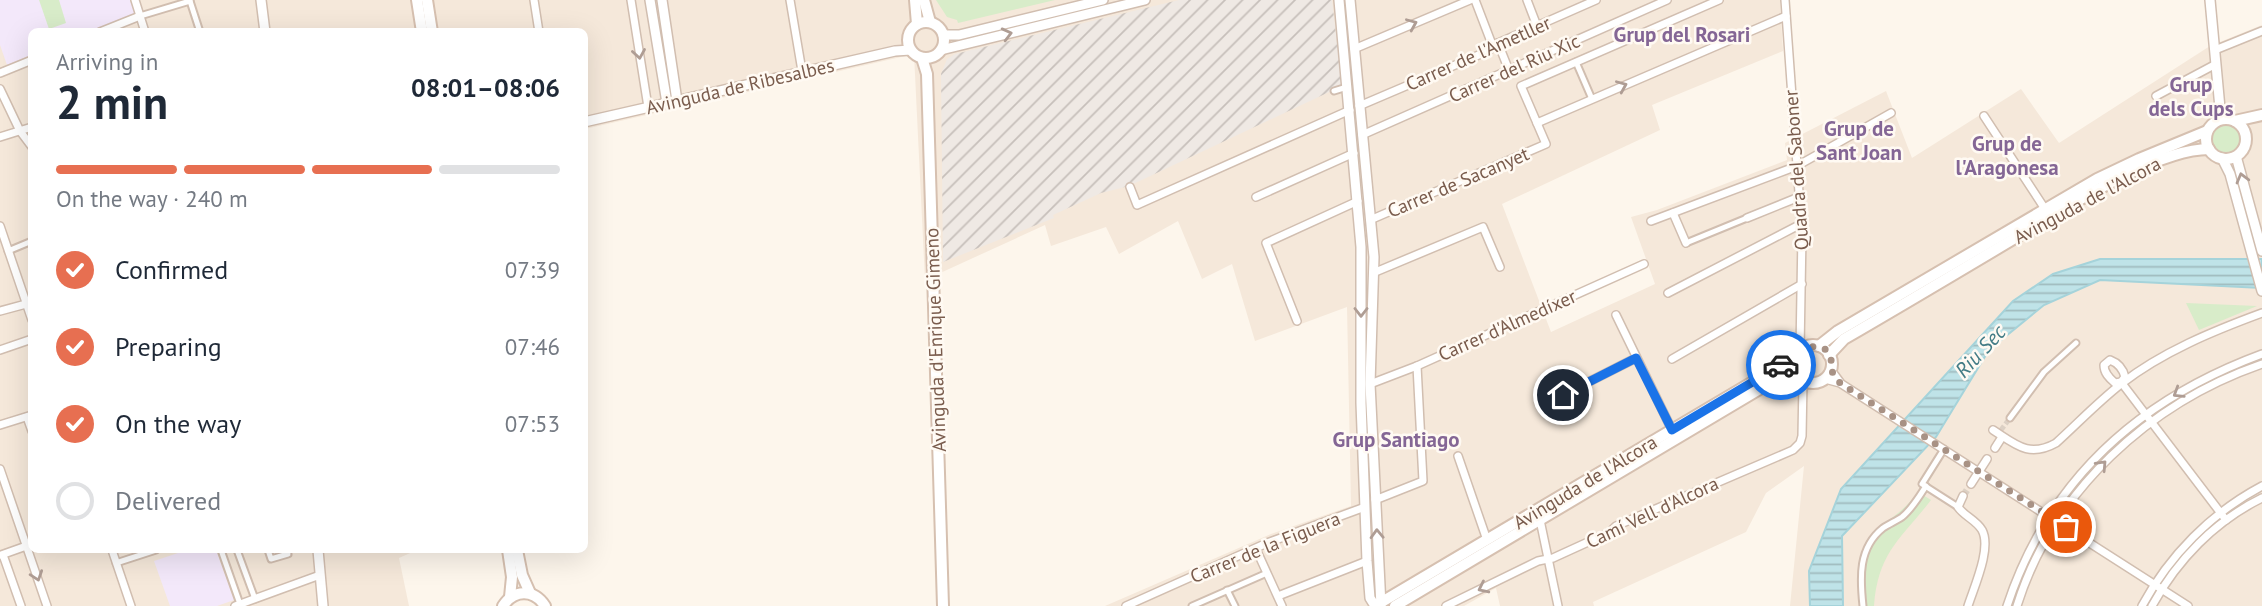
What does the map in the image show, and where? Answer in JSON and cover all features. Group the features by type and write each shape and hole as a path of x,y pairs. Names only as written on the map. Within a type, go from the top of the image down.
{"main road":[{"path":"417,0 421,28"},
{"path":"427,0 431,28"},
{"path":"915,0 918,24"},
{"path":"924,0 930,22"},
{"path":"930,22 939,27 943,35 932,55 909,46 910,31 918,24 930,22"},
{"name":"Avinguda d'Enrique Gimeno","path":"932,55 927,74 943,606"},
{"path":"2235,121 2245,131 2243,149 2236,156 2222,159 2208,149 2207,131 2213,124 2221,119 2235,121 2262,115"},
{"path":"2245,131 2262,115"},
{"name":"Avinguda de l'Alcora","path":"1378,605 1805,348 2045,209 2116,169 2207,131"},
{"name":"Avinguda de l'Alcora","path":"1829,355 1844,339 2103,187 2178,153 2192,149 2208,149"},
{"path":"1805,348 1829,355 1828,374 1810,383 1800,378 1794,366 1805,348"},
{"name":"Avinguda de l'Alcora","path":"1395,606 1778,379 1788,374 1800,378"},
{"path":"507,602 512,577 508,553"},
{"path":"518,553 522,575 530,593"},
{"path":"507,602 523,593 530,593 540,598 545,606"}],"street":[{"path":"135,0 144,28"},
{"path":"261,0 264,28"},
{"path":"534,0 539,28"},
{"path":"631,0 648,107"},
{"path":"650,0 672,102"},
{"path":"662,0 672,102"},
{"path":"790,0 802,71"},
{"path":"943,35 959,35 1103,0"},
{"path":"932,55 1145,0"},
{"path":"1339,0 1349,49 1363,199 1361,403 1370,598 1378,605"},
{"path":"1350,0 1348,87 1362,135 1358,151"},
{"path":"1349,49 1472,0 1507,68"},
{"path":"1527,0 1537,26"},
{"name":"Carrer de l'Ametller","path":"1130,187 1137,205 1595,0"},
{"name":"Carrer del Riu Xic","path":"1362,135 1667,0"},
{"path":"1719,0 1521,86 1537,123 1786,16"},
{"name":"Quadra del Saboner","path":"1785,0 1801,224 1805,348"},
{"path":"2210,0 2221,119"},
{"path":"111,28 190,1 199,28"},
{"path":"2215,50 2262,31"},
{"name":"Avinguda de Ribesalbes","path":"588,121 909,46"},
{"path":"0,73 28,62"},
{"path":"1576,62 1592,99"},
{"path":"2156,96 2216,64"},
{"path":"1334,91 1348,87"},
{"path":"0,89 28,142"},
{"path":"1651,221 1797,166 1891,113"},
{"path":"1984,116 2045,209"},
{"name":"Carrer de Sacanyet","path":"1370,220 1546,144 1537,123"},
{"path":"0,137 28,128"},
{"path":"1256,197 1358,151"},
{"path":"2236,156 2258,248 2262,291"},
{"path":"2222,159 2258,248"},
{"path":"1673,212 1686,243 1799,197"},
{"path":"1363,199 1370,220 1374,257 1370,384 1378,605"},
{"path":"1297,321 1266,243 1363,199"},
{"path":"1668,293 1801,224"},
{"path":"0,226 28,309"},
{"path":"1361,275 1373,274 1483,227 1500,267"},
{"path":"8,251 28,244"},
{"path":"1362,257 1374,257"},
{"name":"Carrer d'Almedíxer","path":"1370,384 1417,366 1644,264"},
{"path":"1672,359 1802,284"},
{"path":"0,311 26,304"},
{"path":"1995,447 1999,433 2026,450 2043,450 2056,443 2121,383 2180,348 2219,329 2262,313"},
{"path":"1616,315 1672,430"},
{"path":"0,349 28,340"},
{"path":"2010,418 2044,372 2076,343"},
{"path":"2007,606 2025,559 2092,461 2118,435 2198,380 2262,354"},
{"path":"1541,406 1636,358"},
{"path":"2017,606 2053,519 2099,468 2150,421 2203,388 2262,364"},
{"path":"1365,507 1375,500 1423,481 1417,366"},
{"path":"1828,374 2188,606"},
{"name":"Camí Vell d'Alcora","path":"1446,606 1538,561 1610,532 1616,526 1793,450 1800,443 1802,436 1800,378"},
{"path":"2121,383 2225,520"},
{"path":"0,425 28,416"},
{"path":"1863,606 1861,581 1864,553 1877,534 1903,516 1944,449"},
{"path":"1458,456 1487,540"},
{"path":"1971,484 1987,459"},
{"path":"0,469 28,542"},
{"path":"1924,485 1958,507 1982,530 1986,542 1968,606"},
{"path":"2142,606 2154,584 2177,555 2220,513 2262,486"},
{"path":"1958,507 1963,496"},
{"path":"2152,606 2161,589 2192,551 2225,520 2262,498"},
{"name":"Carrer de la Figuera","path":"1126,606 1268,543 1365,507"},
{"path":"1540,520 1558,606"},
{"path":"21,606 1,555 28,545"},
{"path":"1256,549 1282,606"},
{"path":"31,553 47,606"},
{"path":"113,553 131,606"},
{"path":"116,563 147,553"},
{"path":"222,553 237,605 320,575"},
{"path":"238,553 255,599"},
{"path":"269,553 271,559 288,553"},
{"path":"318,553 323,606"},
{"path":"1278,596 1367,561"},
{"path":"1196,605 1267,573"},
{"path":"1227,590 1235,606"},
{"path":"1148,597 1152,606"}],"shaded area":[{"path":"0,0 1780,0 1783,51 1652,105 1660,130 1502,204 1551,332 1655,284 1631,217 1657,210 1787,160 1785,143 1886,91 1912,158 2021,89 2059,143 2210,46 2262,25 2262,606 1790,606 1804,466 1766,493 1746,532 1593,602 1594,606 1500,606 1496,588 1464,606 1105,606 1271,534 1351,506 1347,307 1255,341 1232,264 1202,279 1178,221 1119,254 1106,227 1051,246 1045,225 925,280 914,54 588,128 588,28 28,28 28,553 410,553 399,558 409,606 0,606"},
{"path":"0,0 130,0 135,15 101,28 28,28 28,56 7,65 0,45"},
{"path":"1179,0 1332,0 1342,86 1129,186 1101,193 1053,215 1054,218 943,262 941,74 947,59 955,54"},
{"path":"178,553 217,553 234,600 217,606 170,606 154,561"}],"green space":[{"path":"39,0 59,0 66,23 49,28"},
{"path":"936,0 1055,0 958,23 957,20 947,17"},
{"path":"2226,124 2237,128 2241,139 2237,150 2226,154 2215,150 2211,139 2215,128"},
{"path":"2186,303 2257,306 2199,330"},
{"path":"1918,492 1931,500 1886,559 1880,572 1874,606 1860,606 1860,562 1867,542 1873,533 1906,506"}],"water":[{"name":"Riu Sec","path":"2100,259 2262,259 2262,288 2100,280 2044,305 1989,350 1936,437 1842,536 1843,606 1810,606 1809,571 1841,489 2013,301 2053,274"}],"tunnel":[{"path":"2001,430 2010,418"},
{"path":"1963,496 1971,484"}],"way so far":[{"path":"1781,365 1809,346 1825,349 1832,362 1831,370 1840,383 2066,527"}],"district":[{"name":"Grup del Rosari","path":"1682,34"},
{"name":"Grup dels Cups","path":"2191,96"},
{"name":"Grup de Sant Joan","path":"1859,140"},
{"name":"Grup de l'Aragonesa","path":"2007,155"},
{"name":"Grup Santiago","path":"1396,439"}],"route":[{"path":"1563,395 1636,358 1672,430 1781,365"}]}
